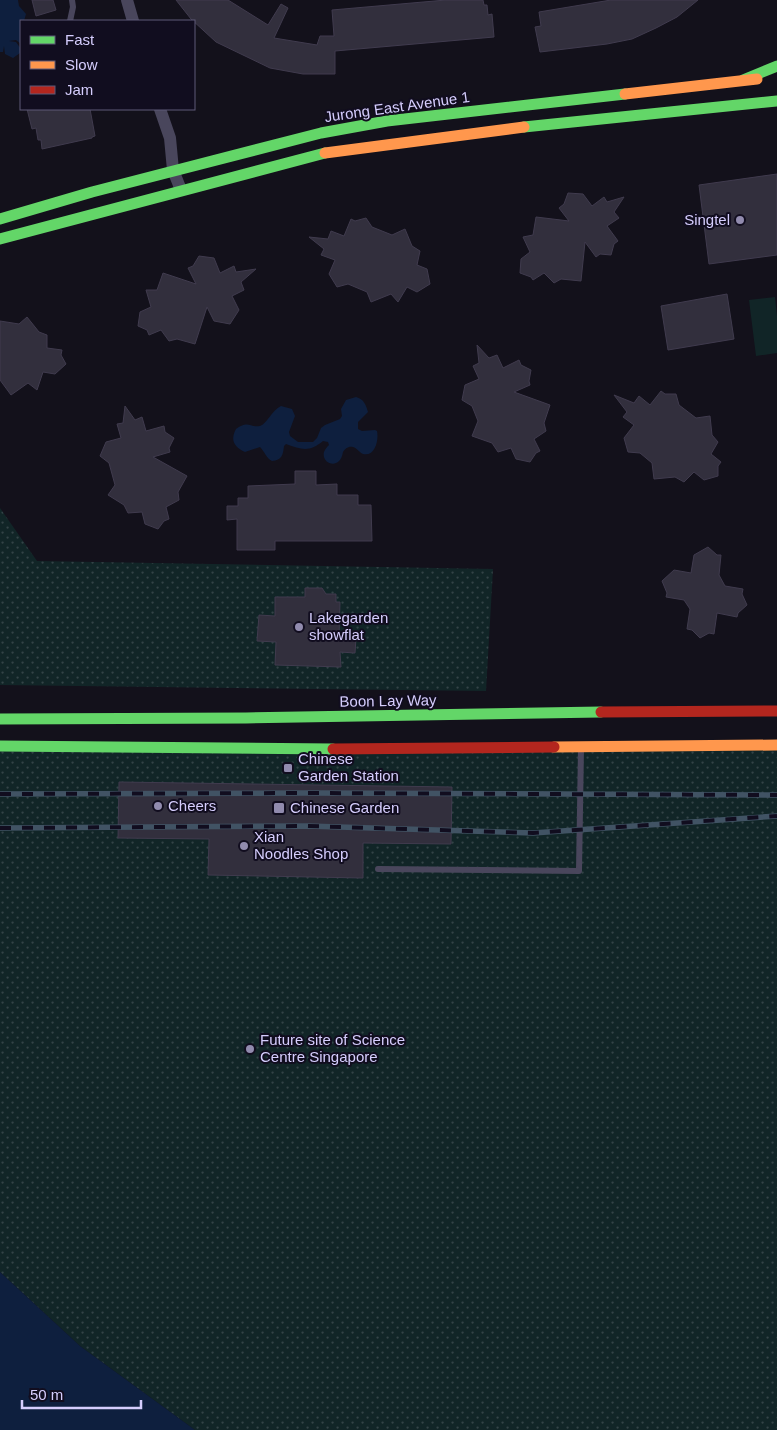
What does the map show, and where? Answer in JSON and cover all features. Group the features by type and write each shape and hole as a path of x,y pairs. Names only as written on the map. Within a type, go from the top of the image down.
{"main road":[{"path":"742,80 777,66"},
{"name":"Jurong East Avenue 1","path":"0,239 329,152 521,117 742,80 777,77"},
{"name":"Jurong East Avenue 1","path":"0,218 173,170 321,133 378,122 670,111 777,101"},
{"name":"Boon Lay Way","path":"0,719 777,711"},
{"path":"0,746 279,749 777,745"}],"street":[{"path":"128,0 133,20"},
{"path":"160,110 170,138 186,167 187,189"},
{"path":"170,138 173,170 187,189"}],"lane":[{"path":"70,20 73,6 72,0"},
{"path":"378,869 579,871 581,747"}],"green space":[{"path":"775,297 777,353 756,356 749,300"},
{"path":"0,508 37,561 493,569 486,691 0,685"},
{"path":"777,745 777,1430 195,1430 80,1346 0,1272 0,746"}],"water":[{"path":"0,0 18,0 19,6 26,14 24,20 20,20 20,43 16,40 9,41 16,42 20,48 20,53 13,58 5,54 4,46 3,52 0,52"},
{"path":"356,397 363,401 368,412 358,422 358,429 362,431 377,431 375,447 371,453 363,454 350,447 344,451 338,462 331,464 325,460 324,456 324,451 329,445 328,442 323,441 314,447 306,449 286,444 281,457 278,460 272,461 260,447 245,452 234,443 233,437 236,429 244,425 263,425 281,406 292,409 295,416 289,432 290,436 298,442 313,442 321,428 340,419 342,416 341,409 346,400"},
{"path":"0,1272 80,1346 195,1430 0,1430"}],"building":[{"path":"32,0 53,0 56,10 36,16"},
{"path":"176,0 228,0 268,25 281,4 288,8 274,38 317,45 320,36 334,36 332,10 446,0 483,0 484,5 487,5 488,15 492,14 494,37 335,51 335,74 303,74 270,68 216,42 195,23 195,20 191,19"},
{"path":"611,0 698,0 677,17 632,39 540,52 535,27 541,26 539,12"},
{"path":"27,110 90,110 95,136 42,149 41,140 38,140 36,128 32,129"},
{"name":"Singtel","path":"777,174 777,255 709,264 699,185"},
{"path":"568,193 583,194 592,206 604,197 607,202 624,197 614,212 619,218 607,226 618,241 614,244 611,255 600,254 596,257 585,242 581,281 561,279 554,283 544,273 533,280 531,277 520,273 521,259 530,252 523,237 533,235 536,217 569,221 559,208 564,204"},
{"path":"366,218 372,227 392,235 405,229 412,246 420,251 417,265 427,269 430,284 417,292 407,287 398,302 391,294 371,302 367,292 348,284 337,287 329,274 335,260 321,255 324,249 309,237 328,239 331,231 344,236 351,219 355,221"},
{"path":"199,256 214,258 220,273 234,266 236,272 256,269 241,282 244,290 232,296 239,310 230,324 214,321 207,307 195,344 177,339 169,341 161,330 149,335 147,330 138,326 140,312 151,307 146,290 157,290 163,273 196,284 188,268 193,266"},
{"path":"727,294 734,339 668,350 661,306"},
{"path":"27,317 39,332 47,335 47,348 62,350 61,355 66,364 55,374 43,372 37,390 28,383 11,395 0,380 0,321 19,324"},
{"path":"477,345 489,358 497,355 503,368 519,360 521,365 531,370 530,385 514,392 550,405 544,423 546,431 534,439 540,451 536,453 530,462 516,459 511,448 498,452 492,443 472,436 478,421 472,406 462,400 465,385 479,379 473,366 479,363"},
{"path":"661,391 665,394 676,394 679,405 696,418 710,416 712,435 718,442 711,454 721,462 718,466 718,476 704,480 694,472 684,482 675,477 654,479 652,463 640,453 628,452 624,438 634,425 623,417 627,412 614,395 634,403 639,396 650,405"},
{"path":"125,406 135,420 142,417 146,431 164,426 165,432 174,438 169,448 170,452 153,457 187,476 178,492 179,500 166,507 169,519 164,521 158,529 145,524 142,512 128,513 124,505 108,495 115,485 109,463 100,456 106,442 121,438 117,424 123,423"},
{"path":"295,471 316,471 316,485 337,484 337,495 358,495 358,505 371,505 372,541 275,541 275,550 237,550 237,519 227,520 227,506 238,506 238,498 248,498 248,486 295,484"},
{"path":"708,547 717,555 721,555 719,575 725,586 743,589 742,594 747,605 738,613 737,617 717,613 714,634 709,633 700,638 692,630 687,629 690,609 684,600 666,597 667,593 662,581 674,570 691,573 694,555"},
{"name":"Lakegarden showflat","path":"305,588 322,588 326,594 336,594 336,602 340,602 339,637 356,638 355,653 340,652 341,667 275,665 276,642 257,641 259,615 275,616 275,597 305,597"},
{"path":"119,782 452,787 451,844 363,843 363,878 208,875 209,839 118,838"}],"railway":[{"path":"0,794 777,795"},
{"path":"0,828 307,826 533,833 777,816"}],"traffic: fast":[{"path":"743,80 777,66"},
{"path":"0,219 92,192 321,133 387,121 625,94"},
{"path":"524,127 777,101"},
{"path":"0,239 325,153"},
{"path":"0,719 246,718 601,712"},
{"path":"0,746 333,749"}],"traffic: slow":[{"path":"625,94 757,79"},
{"path":"325,153 524,127"},
{"path":"554,747 777,745"}],"traffic: jam":[{"path":"601,712 777,711"},
{"path":"333,749 554,747"}],"place":[{"name":"Singtel","path":"740,220"},
{"name":"Lakegarden showflat","path":"299,627"},
{"name":"Chinese Garden Station","path":"288,768"},
{"name":"Cheers","path":"158,806"},
{"name":"Chinese Garden","path":"279,808"},
{"name":"Xian Noodles Shop","path":"244,846"},
{"name":"Future site of Science Centre Singapore","path":"250,1049"}]}
